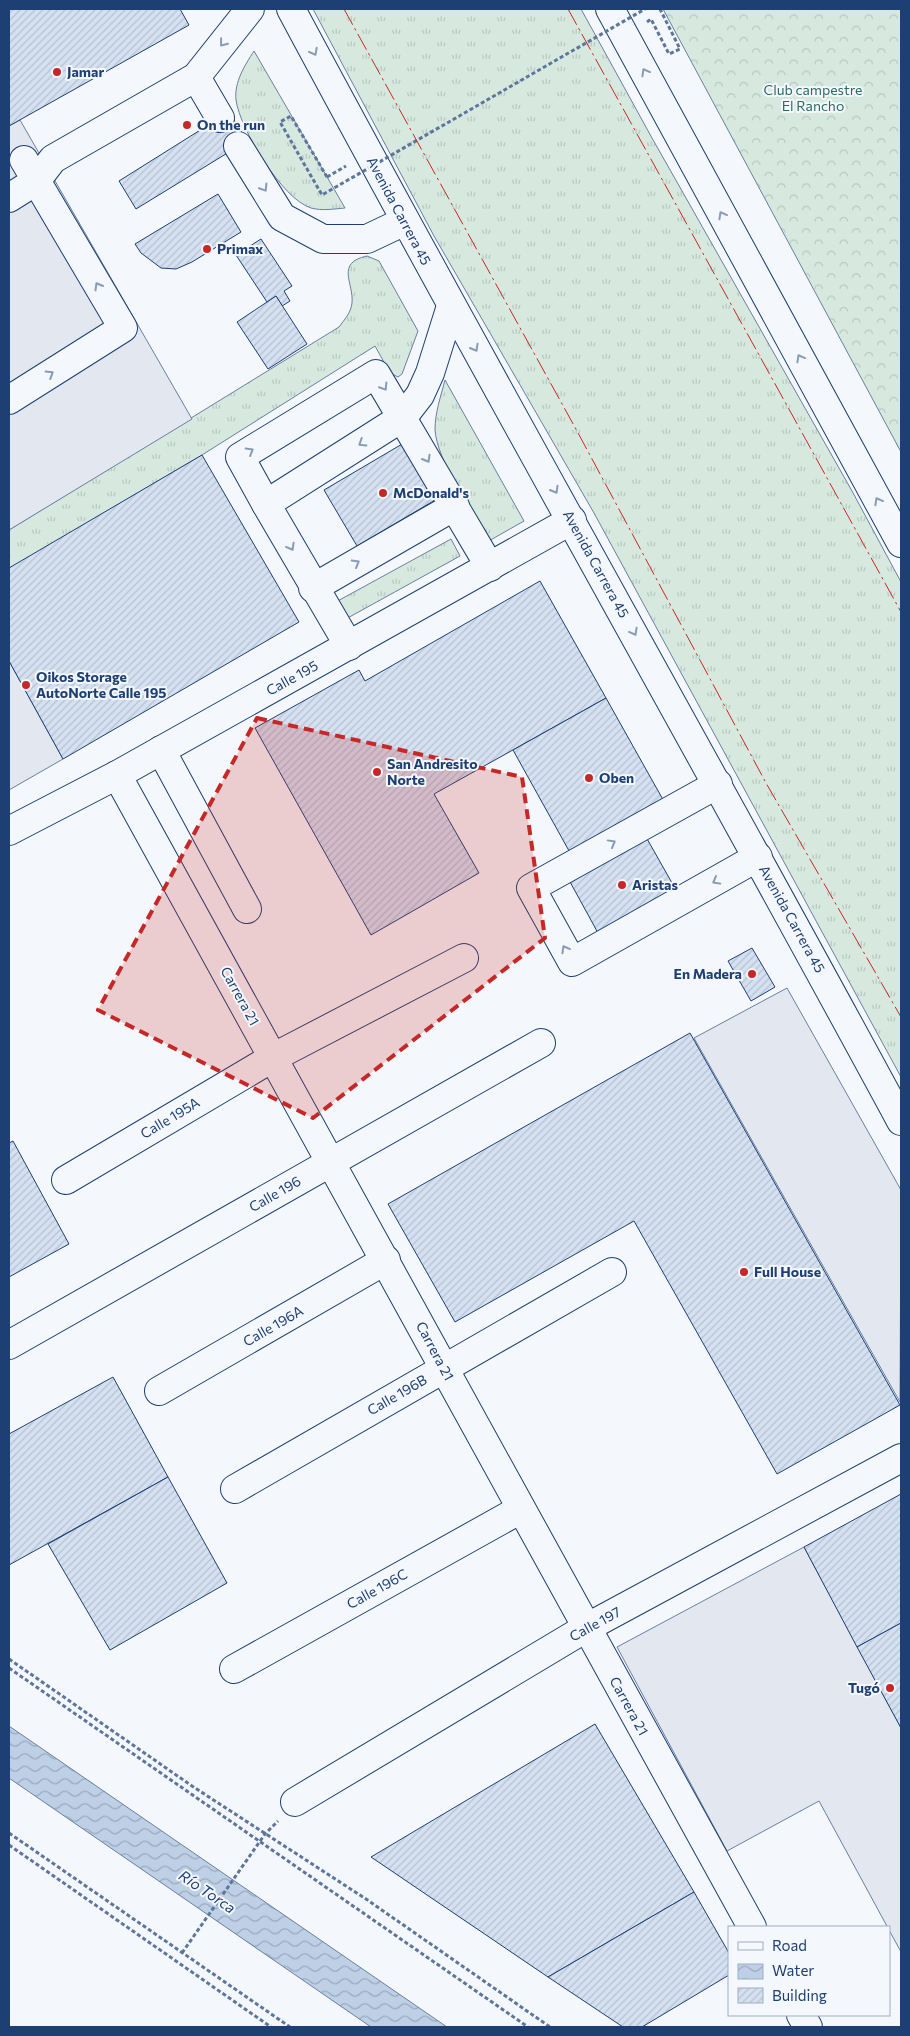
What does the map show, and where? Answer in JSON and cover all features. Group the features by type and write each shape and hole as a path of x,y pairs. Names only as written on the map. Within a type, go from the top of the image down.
{"main road":[{"path":"9,198 23,170 53,158 196,77 250,9"},
{"name":"Avenida Carrera 45","path":"290,9 451,306 718,784 901,1121"},
{"path":"610,9 901,543"},
{"path":"196,77 220,118"},
{"path":"238,146 282,217 322,239 368,239 405,222"},
{"path":"9,400 123,328 23,170"},
{"path":"266,504 403,417 420,395 430,373 451,306"},
{"path":"348,646 313,588 240,457 376,374 490,567"},
{"path":"313,588 455,506"},
{"name":"Calle 195","path":"9,831 117,775 572,520"},
{"path":"161,750 247,908"},
{"name":"Carrera 21","path":"117,775 751,1926"},
{"path":"718,784 531,888 572,962 758,857"},
{"name":"Calle 195A","path":"66,1180 274,1057 464,958"},
{"name":"Calle 196","path":"9,1345 541,1043"},
{"name":"Calle 196A","path":"160,1391 386,1260"},
{"name":"Calle 196B","path":"235,1489 612,1272"},
{"name":"Calle 197","path":"295,1802 586,1628 901,1458"},
{"name":"Calle 196C","path":"234,1669 521,1509"},
{"path":"802,2016 808,2027"}],"path":[{"path":"327,177 290,116 280,122 322,195 645,9"},
{"path":"651,19 670,54 680,49 660,9"},
{"path":"9,1659 192,1786 366,1899 550,2027"},
{"path":"9,1668 528,2027"},
{"path":"9,1833 290,2027"},
{"path":"182,1953 266,1834"},
{"path":"9,1845 271,2027"}],"highlighted area":[{"path":"257,718 522,777 545,938 313,1118 98,1010"}],"green space":[{"path":"313,9 581,9 852,491 901,582 901,1077 594,513 434,236"},
{"name":"Club campestre El Rancho","path":"663,9 901,9 901,452"},
{"path":"254,51 345,208 315,209 300,202 276,178 254,145 239,113 236,93 241,74"},
{"path":"367,256 379,261 418,331 402,374 398,377 390,373 375,346 202,455 9,569 9,530 339,327 349,313 352,303 348,275 351,263"},
{"path":"445,380 524,521 487,542 448,471 437,442 435,430 436,417"},
{"path":"451,539 460,556 344,620 334,603"}],"shaded area":[{"path":"20,120 192,419 9,530 9,126"},
{"path":"9,661 63,759 9,790"},
{"path":"787,988 901,1190 900,1402 694,1038"},
{"path":"804,1547 901,1728 901,1952 890,1932 890,1926 887,1926 819,1801 727,1851 617,1647"}],"water":[{"name":"Río Torca","path":"9,1726 447,2027 371,2027 9,1778"}],"building":[{"name":"Jamar","path":"9,9 180,9 189,25 9,126"},
{"path":"229,112 247,141 136,209 119,181"},
{"path":"218,194 241,232 192,262 176,269 161,268 141,253 135,244"},
{"path":"261,239 292,286 284,291 290,301 282,306 276,296 267,302 236,255"},
{"path":"276,296 307,344 268,369 237,322"},
{"name":"McDonald's","path":"409,440 442,496 357,546 324,490"},
{"path":"202,455 299,622 63,759 9,661 9,568"},
{"name":"San Andresito Norte","path":"540,581 606,698 434,794 479,873 371,935 255,728 359,670 365,681"},
{"name":"Oben","path":"606,698 666,805 573,858 513,750"},
{"name":"Aristas","path":"646,837 676,890 598,933 569,880"},
{"name":"En Madera","path":"752,948 775,987 751,1001 728,961"},
{"name":"Full House","path":"690,1033 900,1405 777,1474 634,1221 455,1322 388,1204"},
{"path":"13,1141 69,1244 9,1277 9,1143"},
{"path":"113,1377 168,1477 9,1565 9,1434"},
{"path":"168,1477 227,1583 110,1650 48,1544"},
{"path":"901,1494 901,1623 857,1647 804,1547"},
{"name":"Tugó","path":"901,1623 901,1728 857,1647"},
{"path":"595,1724 694,1892 548,1977 371,1857"},
{"path":"694,1892 728,1951 728,1976 642,2027 623,2027 548,1977"}],"power":[{"path":"344,9 577,431 766,783 901,1017"},
{"path":"568,9 901,612"}],"place":[{"name":"Jamar","path":"57,72"},
{"name":"On the run","path":"187,125"},
{"name":"Primax","path":"207,249"},
{"name":"McDonald's","path":"383,493"},
{"name":"Oikos Storage AutoNorte Calle 195","path":"26,685"},
{"name":"San Andresito Norte","path":"377,772"},
{"name":"Oben","path":"589,778"},
{"name":"Aristas","path":"622,885"},
{"name":"En Madera","path":"752,974"},
{"name":"Full House","path":"744,1272"},
{"name":"Tugó","path":"890,1688"}]}
